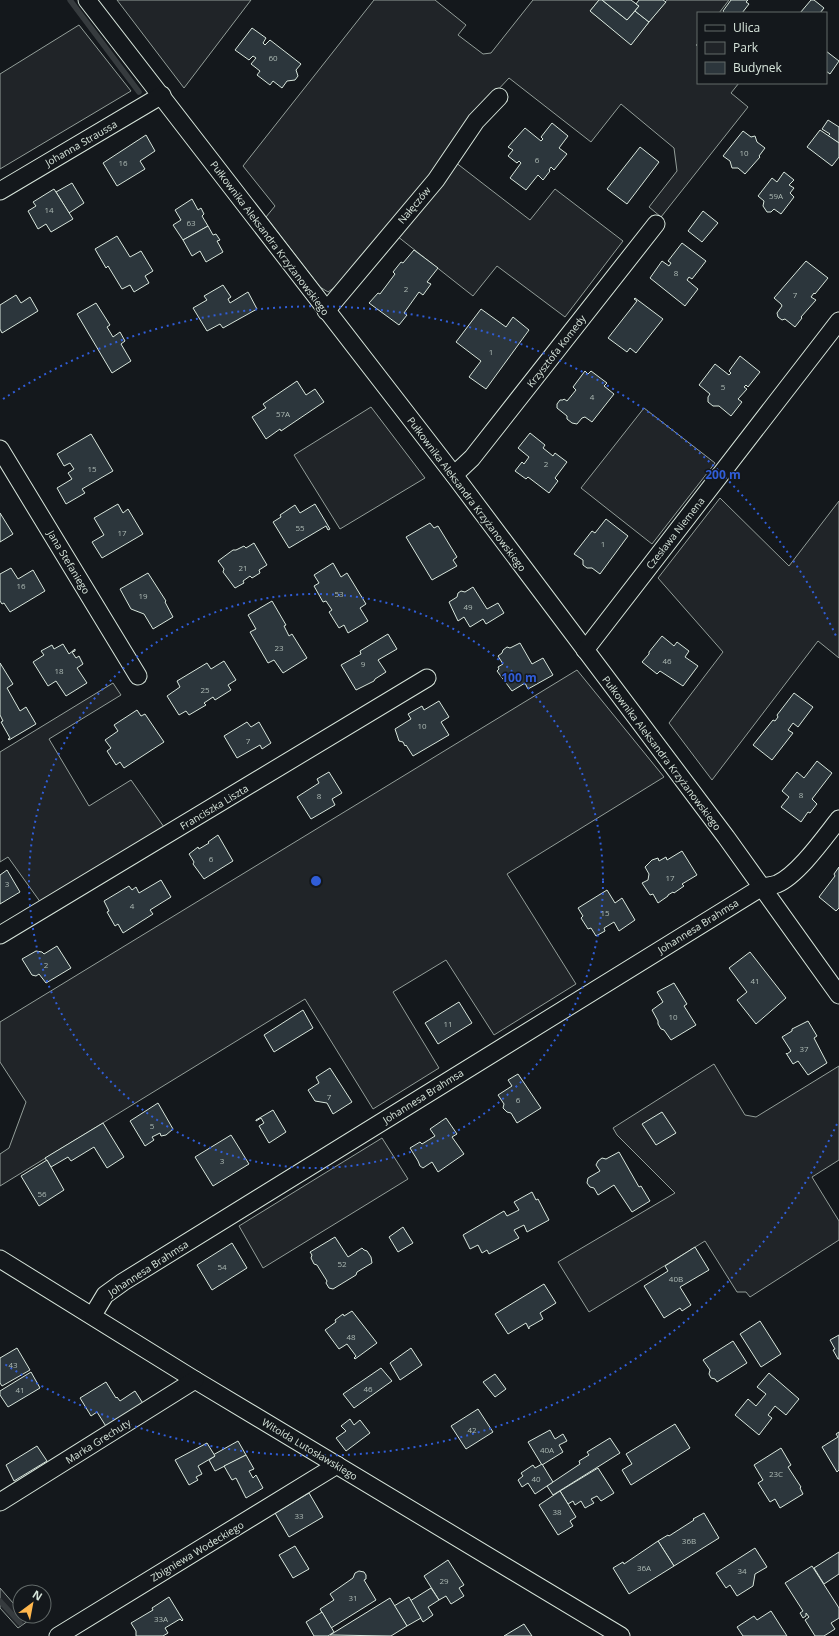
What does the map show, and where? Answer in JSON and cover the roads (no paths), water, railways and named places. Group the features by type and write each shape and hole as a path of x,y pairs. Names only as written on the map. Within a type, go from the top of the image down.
{"street":[{"name":"Pułkownika Aleksandra Krzyżanowskiego","path":"87,0 162,95 326,311 454,475 762,887 839,995"},
{"name":"Johanna Straussa","path":"0,191 162,95"},
{"name":"Nałęczów","path":"326,311 436,180 476,121 499,97"},
{"name":"Krzysztofa Komedy","path":"454,475 472,458 656,224"},
{"name":"Czesława Niemena","path":"585,650 839,321"},
{"name":"Jana Stefaniego","path":"0,449 138,676"},
{"name":"Franciszka Liszta","path":"0,935 427,678"},
{"name":"Johannesa Brahmsa","path":"93,1315 105,1295 123,1282 762,887 776,884 791,875 821,842 839,819"},
{"name":"Witolda Lutosławskiego","path":"0,1258 195,1380 621,1636"},
{"name":"Marka Grechuty","path":"0,1502 195,1380"},
{"name":"Zbigniewa Wodeckiego","path":"58,1636 337,1465"}],"waterway":[{"path":"70,0 139,92"},
{"path":"0,1601 12,1614"}]}
